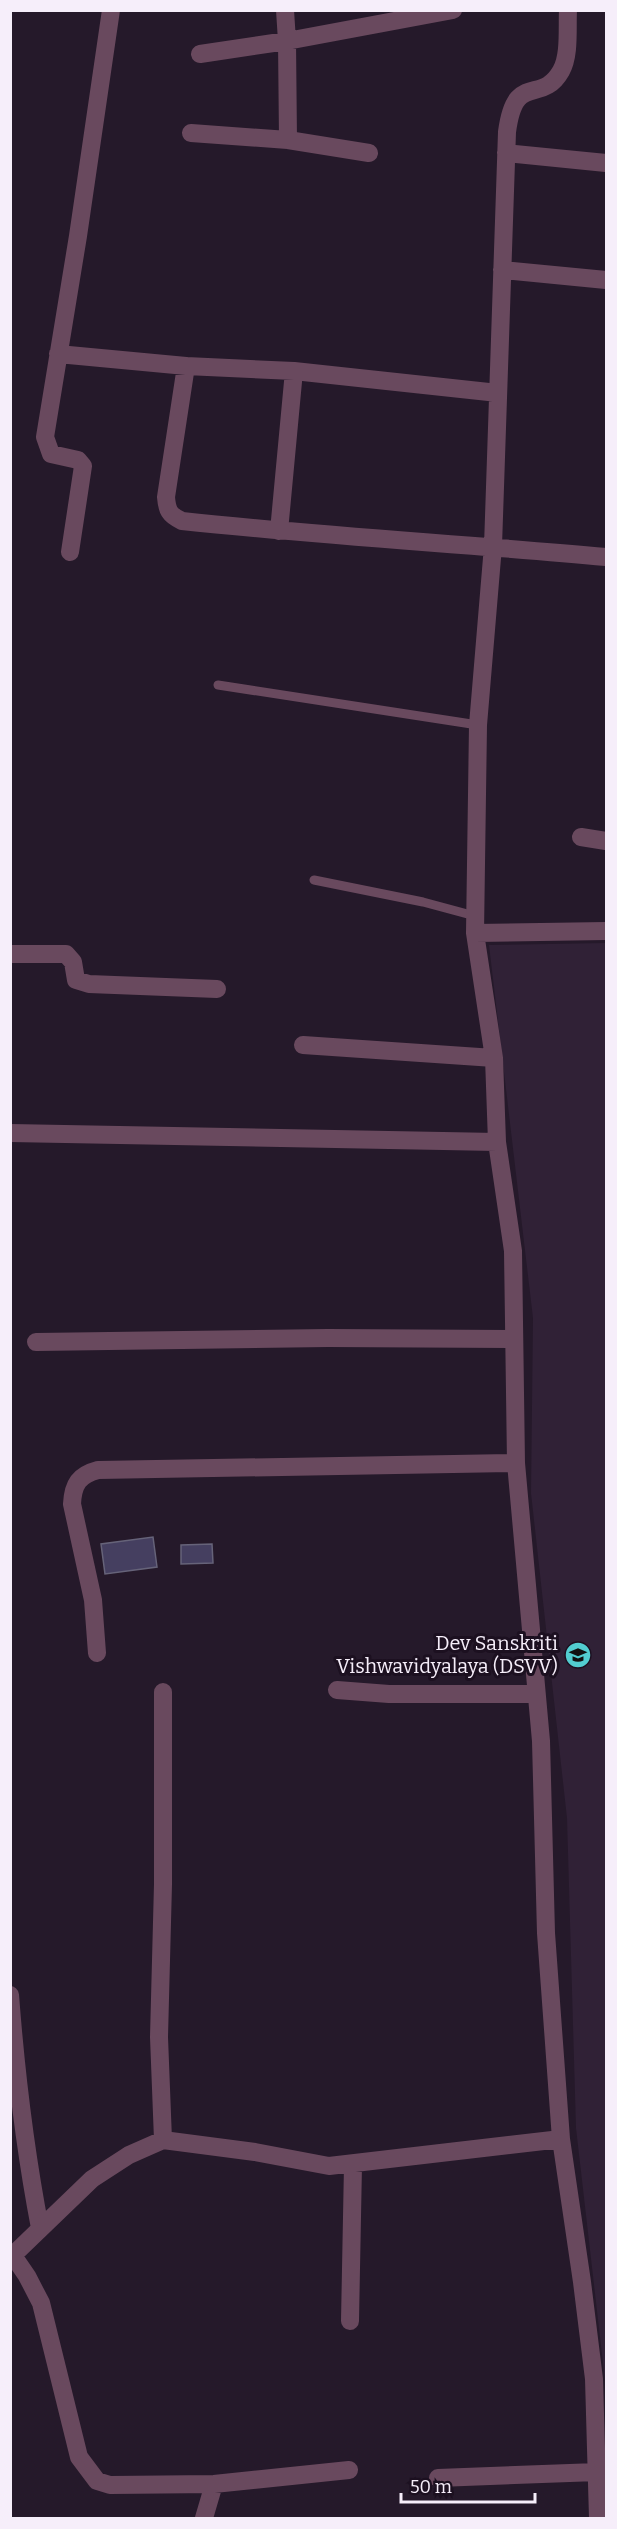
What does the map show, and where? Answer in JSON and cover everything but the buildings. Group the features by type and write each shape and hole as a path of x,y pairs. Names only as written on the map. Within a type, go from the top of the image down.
{"street":[{"path":"70,552 83,466 78,460 51,454 45,437 111,10"},
{"path":"285,10 288,140"},
{"path":"200,54 287,41 453,10"},
{"path":"568,10 567,49 562,69 548,84 520,95 513,102 509,112 493,546 478,725 475,925 494,1058 497,1142 513,1251 516,1463 541,1741 546,1933 561,2139 594,2379 598,2518"},
{"path":"191,133 288,140 369,153"},
{"path":"506,153 606,164"},
{"path":"502,270 606,280"},
{"path":"58,354 186,366 294,371 498,393"},
{"path":"186,366 166,496 167,508 172,516 182,520 279,531 493,546 606,557"},
{"path":"279,531 294,371"},
{"path":"581,837 606,841"},
{"path":"475,925 606,931"},
{"path":"10,954 66,954 73,962 76,980 89,984 217,989"},
{"path":"303,1046 494,1058"},
{"path":"10,1133 497,1142"},
{"path":"36,1342 328,1338 513,1340"},
{"path":"97,1653 93,1600 72,1503 73,1490 78,1479 85,1473 98,1470 516,1463"},
{"path":"337,1690 389,1694 536,1694"},
{"path":"163,1692 163,1884 159,2037 163,2140"},
{"path":"11,2003 19,2101 40,2228"},
{"path":"349,2470 214,2484 110,2486 97,2481 79,2457 41,2303 27,2276 12,2258 92,2179 129,2155 163,2140 255,2152 329,2166 561,2139"},
{"path":"350,2321 353,2165"},
{"path":"438,2478 597,2472"},
{"path":"204,2518 214,2484"}],"lane":[{"path":"218,685 478,725"},
{"path":"314,880 423,902 475,925"}],"shaded area":[{"name":"Dev Sanskriti Vishwavidyalaya (DSVV)","path":"606,943 606,2389 576,2128 567,1818 531,1493 533,1318 489,945"}],"place":[{"name":"Dev Sanskriti Vishwavidyalaya (DSVV)","path":"578,1655"}]}
